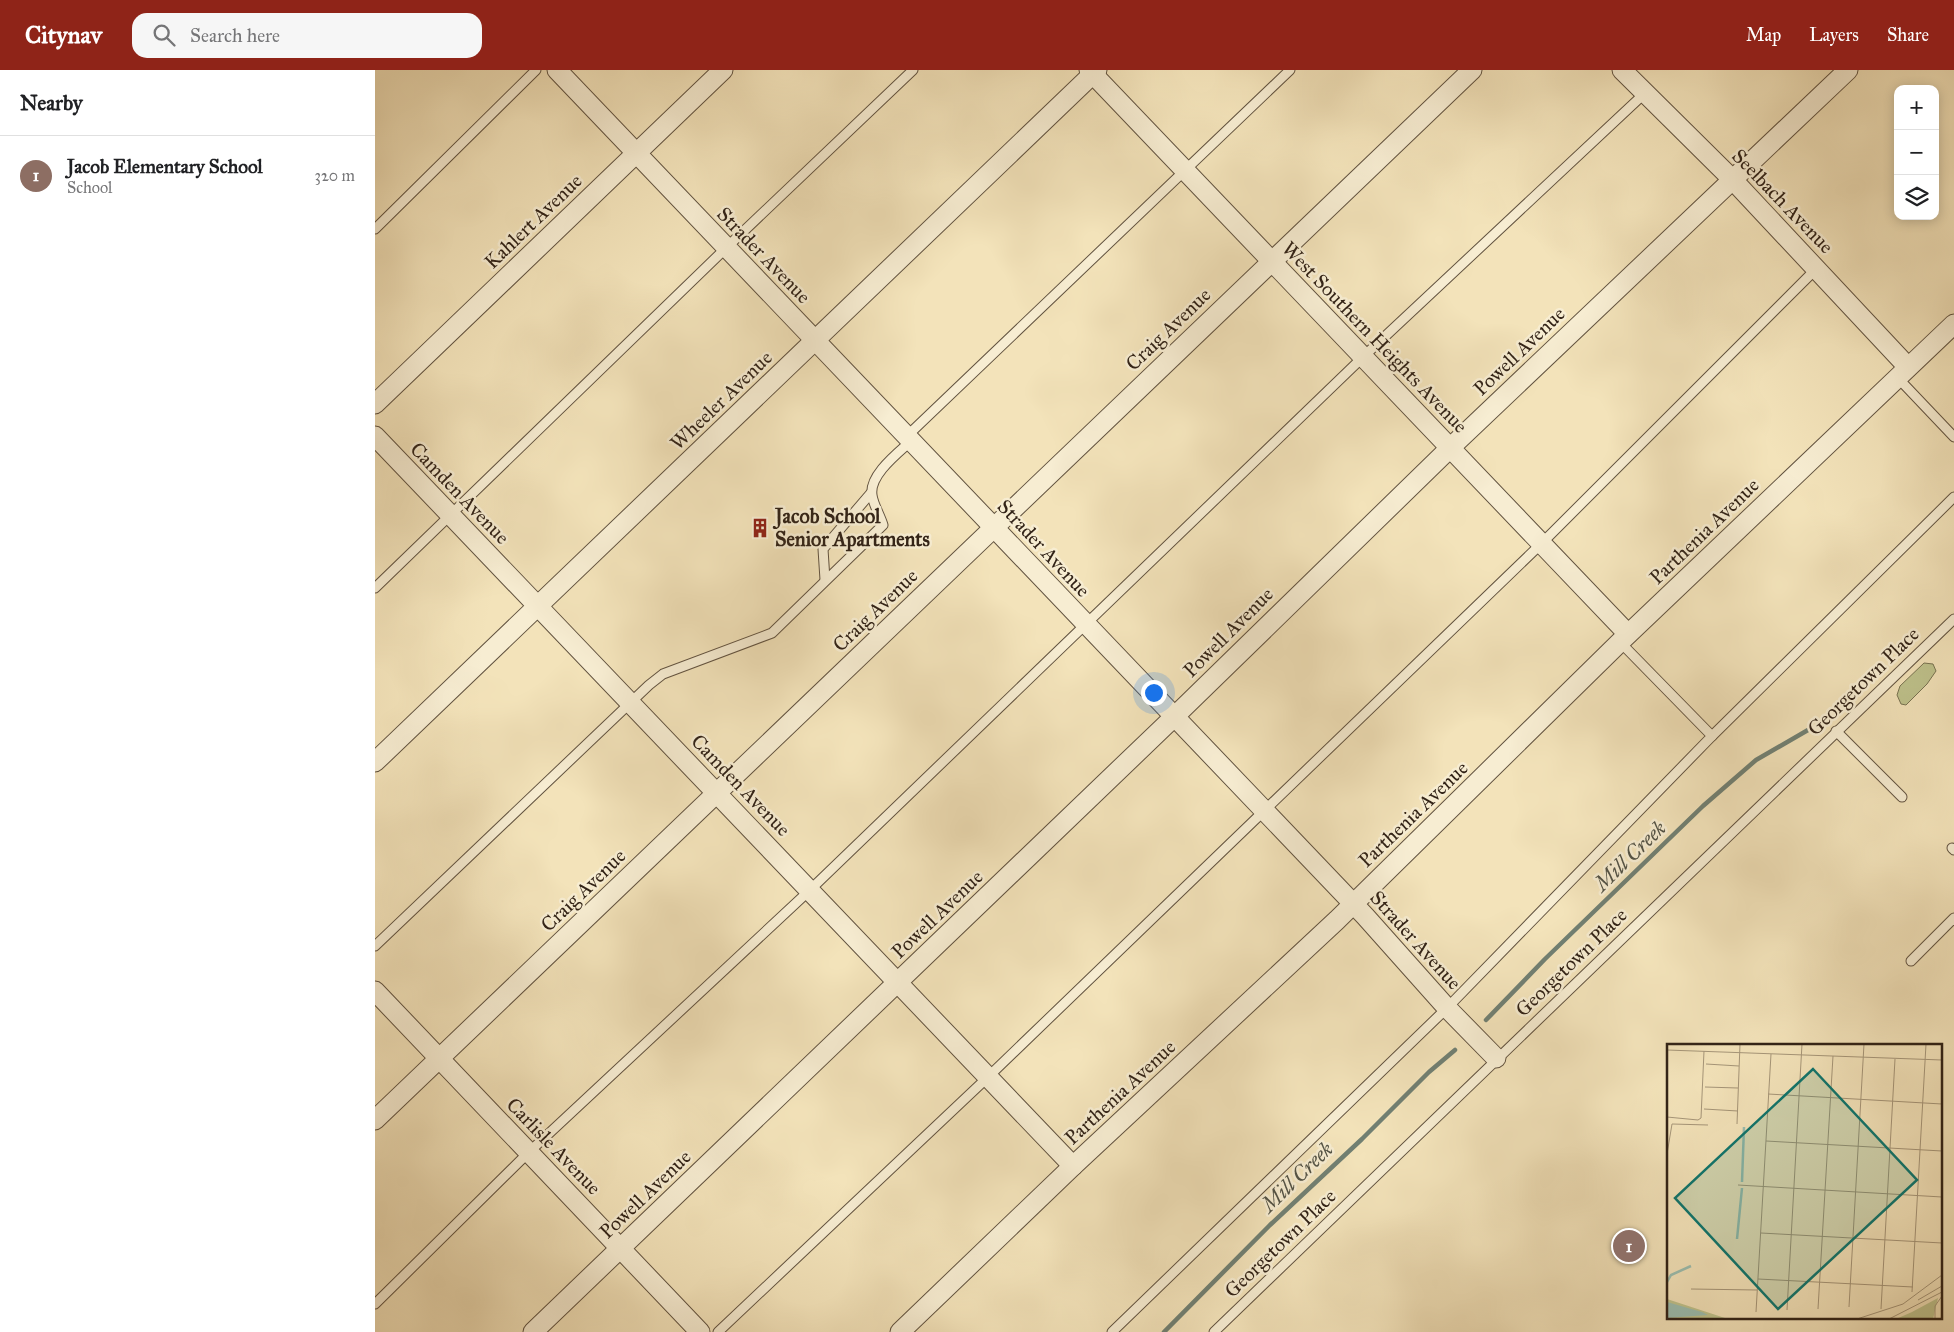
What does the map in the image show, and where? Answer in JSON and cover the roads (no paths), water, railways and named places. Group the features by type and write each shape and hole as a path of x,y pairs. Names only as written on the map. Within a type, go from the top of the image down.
{"street":[{"name":"Strader Avenue","path":"557,70 1265,810 1447,1008 1496,1058"},
{"name":"Kahlert Avenue","path":"375,404 723,70"},
{"name":"Craig Avenue","path":"375,1120 1472,70"},
{"name":"Seelbach Avenue","path":"1622,70 1731,179 1817,269 1903,372"},
{"name":"Powell Avenue","path":"533,1332 1174,717 1450,448 1731,179 1848,70"},
{"name":"West Southern Heights Avenue","path":"1093,71 1271,262 1542,543 1624,638"},
{"name":"Wheeler Avenue","path":"375,762 816,341 1093,71"},
{"name":"Parthenia Avenue","path":"900,1332 1073,1166 1353,904 1624,638 1954,324"},
{"name":"Camden Avenue","path":"375,436 1073,1166"},
{"name":"Carlisle Avenue","path":"375,991 700,1332"}],"lane":[{"path":"375,229 536,70"},
{"path":"375,588 913,70"},
{"path":"825,580 823,549 871,493 877,476 909,439 1290,70"},
{"path":"375,1304 529,1153 810,890 1363,357 1645,93"},
{"path":"718,1332 988,1077 1542,543 1817,269"},
{"path":"1903,372 1954,437"},
{"path":"375,946 629,702 663,674 772,633 883,525 871,493"},
{"path":"1112,1332 1447,1008 1712,736 1954,497"},
{"name":"Georgetown Place","path":"1213,1332 1954,619"},
{"path":"1624,638 1712,736"},
{"path":"1837,731 1902,797"},
{"path":"1911,961 1954,918"}],"waterway":[{"name":"Mill Creek","path":"1486,1020 1545,959 1703,806 1756,760 1808,730"},
{"name":"Mill Creek","path":"1164,1332 1270,1225 1362,1139 1429,1072 1455,1050"}],"place":[{"name":"Jacob School Senior Apartments","path":"760,528"},
{"name":"Jacob Elementary School","path":"1629,1246"}]}
